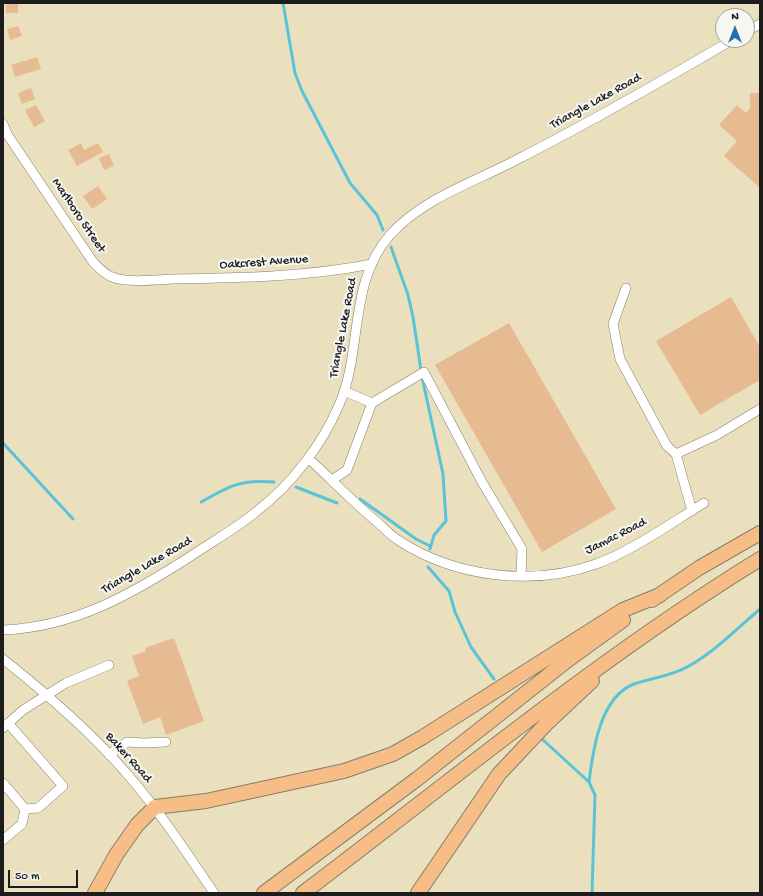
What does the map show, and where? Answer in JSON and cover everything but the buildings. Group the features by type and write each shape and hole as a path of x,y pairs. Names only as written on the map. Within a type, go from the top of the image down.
{"highway":[{"path":"264,893 417,779 569,659 699,568 760,533"},
{"path":"304,893 588,673 696,598 760,559"},
{"path":"95,893 116,855 137,825 155,807 206,801 344,771 393,754 424,737 623,610 660,595"},
{"path":"418,893 500,774 546,724 636,639"}],"street":[{"name":"Triangle Lake Road","path":"3,630 59,623 87,613 123,597 176,566 258,511 282,489 308,458 339,406 348,380 363,291 372,264 389,236 408,218 440,197 523,157 718,48"},
{"name":"Marlboro Street","path":"3,124 7,134 93,262 102,272 119,279 158,280"},
{"name":"Oakcrest Avenue","path":"158,280 259,278 344,270 372,264"},
{"path":"626,288 613,324 620,359 667,446 676,454 692,511"},
{"path":"332,480 346,470 375,401 424,372 482,482 522,549 521,576"},
{"path":"344,391 375,401"},
{"path":"676,454 718,435 760,409"},
{"name":"Jamac Road","path":"308,458 397,540 450,565 481,573 540,576 569,572 597,564 628,548 704,503"},
{"name":"Baker Road","path":"3,659 47,695 109,755 155,807 214,893"},
{"path":"25,809 38,808 63,786 6,726 23,710 66,683 109,665"},
{"path":"109,755 127,742 166,742"},
{"path":"3,783 25,809"},
{"path":"3,840 22,824 25,809"}],"waterway":[{"path":"283,3 295,73 302,91 350,183 377,215 383,230"},
{"path":"391,247 408,295 413,317 422,377 443,474 446,521 434,535 430,549"},
{"path":"3,443 73,519"},
{"path":"201,502 236,485 263,481 274,482"},
{"path":"296,487 337,503"},
{"path":"360,499 416,539 430,546"},
{"path":"428,567 449,591 455,612 471,647 494,679"},
{"path":"589,782 593,755 600,726 613,700 622,691 634,684 669,675 698,661 760,609"},
{"path":"542,739 589,782 595,795 592,893"}]}
